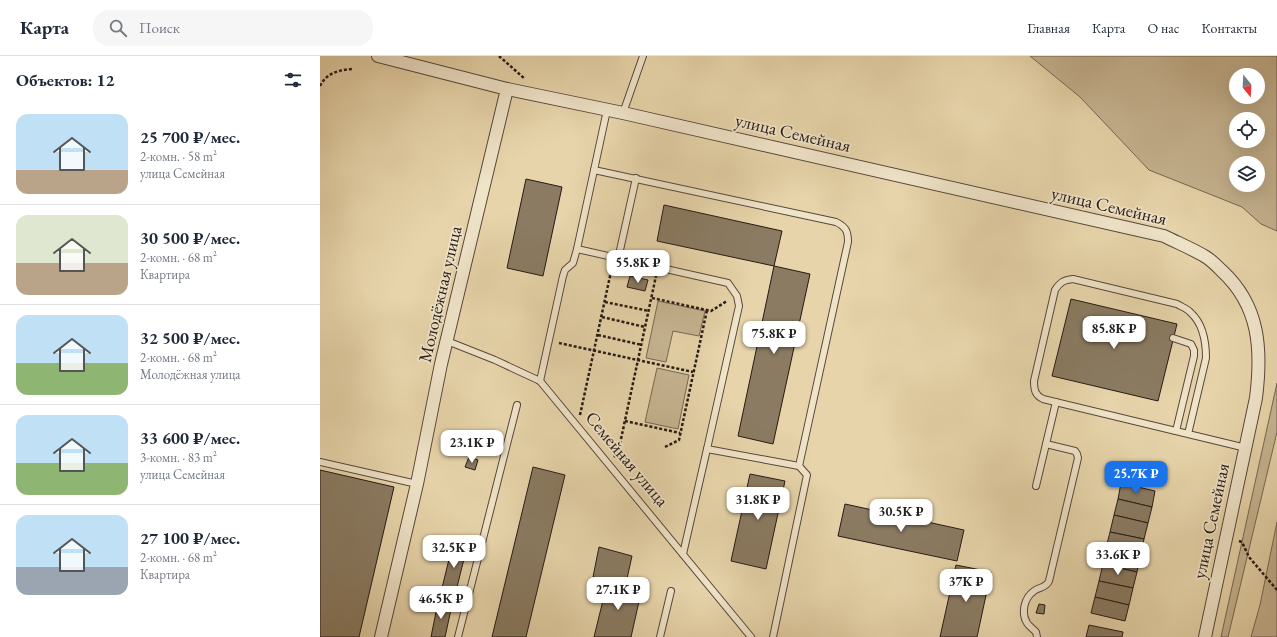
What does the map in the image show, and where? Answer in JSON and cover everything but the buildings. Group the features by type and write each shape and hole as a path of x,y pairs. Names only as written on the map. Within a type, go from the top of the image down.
{"street":[{"path":"378,56 507,89 607,110"},
{"name":"Молодёжная улица","path":"381,637 417,484 441,364 507,89"},
{"name":"улица Семейная","path":"607,110 1164,236 1207,257 1232,280 1247,302 1255,324 1259,348 1259,373 1256,398 1204,637"}],"lane":[{"path":"623,113 643,56"},
{"path":"540,381 563,276 565,270 573,263 577,249 607,110"},
{"path":"594,170 836,222 844,226 848,233 848,242 799,466"},
{"path":"616,258 636,178"},
{"path":"577,249 728,283 737,296 739,306 683,554"},
{"path":"1188,434 1206,358 1206,346 1202,329 1192,313 1177,304 1073,279 1066,280 1059,284 1055,290 1034,381 1034,388 1037,396 1043,399 1245,448"},
{"path":"1173,338 1191,344 1194,350 1194,356 1176,431"},
{"name":"Семейная улица","path":"447,342 495,360 540,381 751,637"},
{"path":"1036,486 1056,402"},
{"path":"458,637 517,405"},
{"path":"1037,637 1036,632 1027,623 1024,616 1025,602 1032,593 1047,585 1050,581 1078,458 1075,451 1046,444"},
{"path":"707,449 799,466 807,475 773,637"},
{"path":"320,462 417,484"},
{"path":"660,637 671,592"}],"path":[{"path":"499,56 528,82"},
{"path":"320,86 326,77 338,70 353,69"},
{"path":"578,427 594,350 616,258"},
{"path":"608,464 618,453 658,268"},
{"path":"652,298 711,311 737,296"},
{"path":"605,302 649,311"},
{"path":"665,447 679,440 707,310"},
{"path":"602,317 646,327"},
{"path":"598,335 642,345"},
{"path":"549,340 693,372"},
{"path":"625,421 680,433"},
{"path":"1242,542 1249,557 1277,590"}],"shaded area":[{"path":"1030,56 1277,56 1277,231 1261,224 1242,207 1149,170 1080,97"},
{"path":"658,301 705,311 699,336 673,331 666,362 646,358"},
{"path":"657,368 689,375 678,429 645,422"},
{"path":"1277,383 1277,432 1228,637 1221,637"},
{"path":"1277,522 1277,637 1251,637 1260,605"}]}
